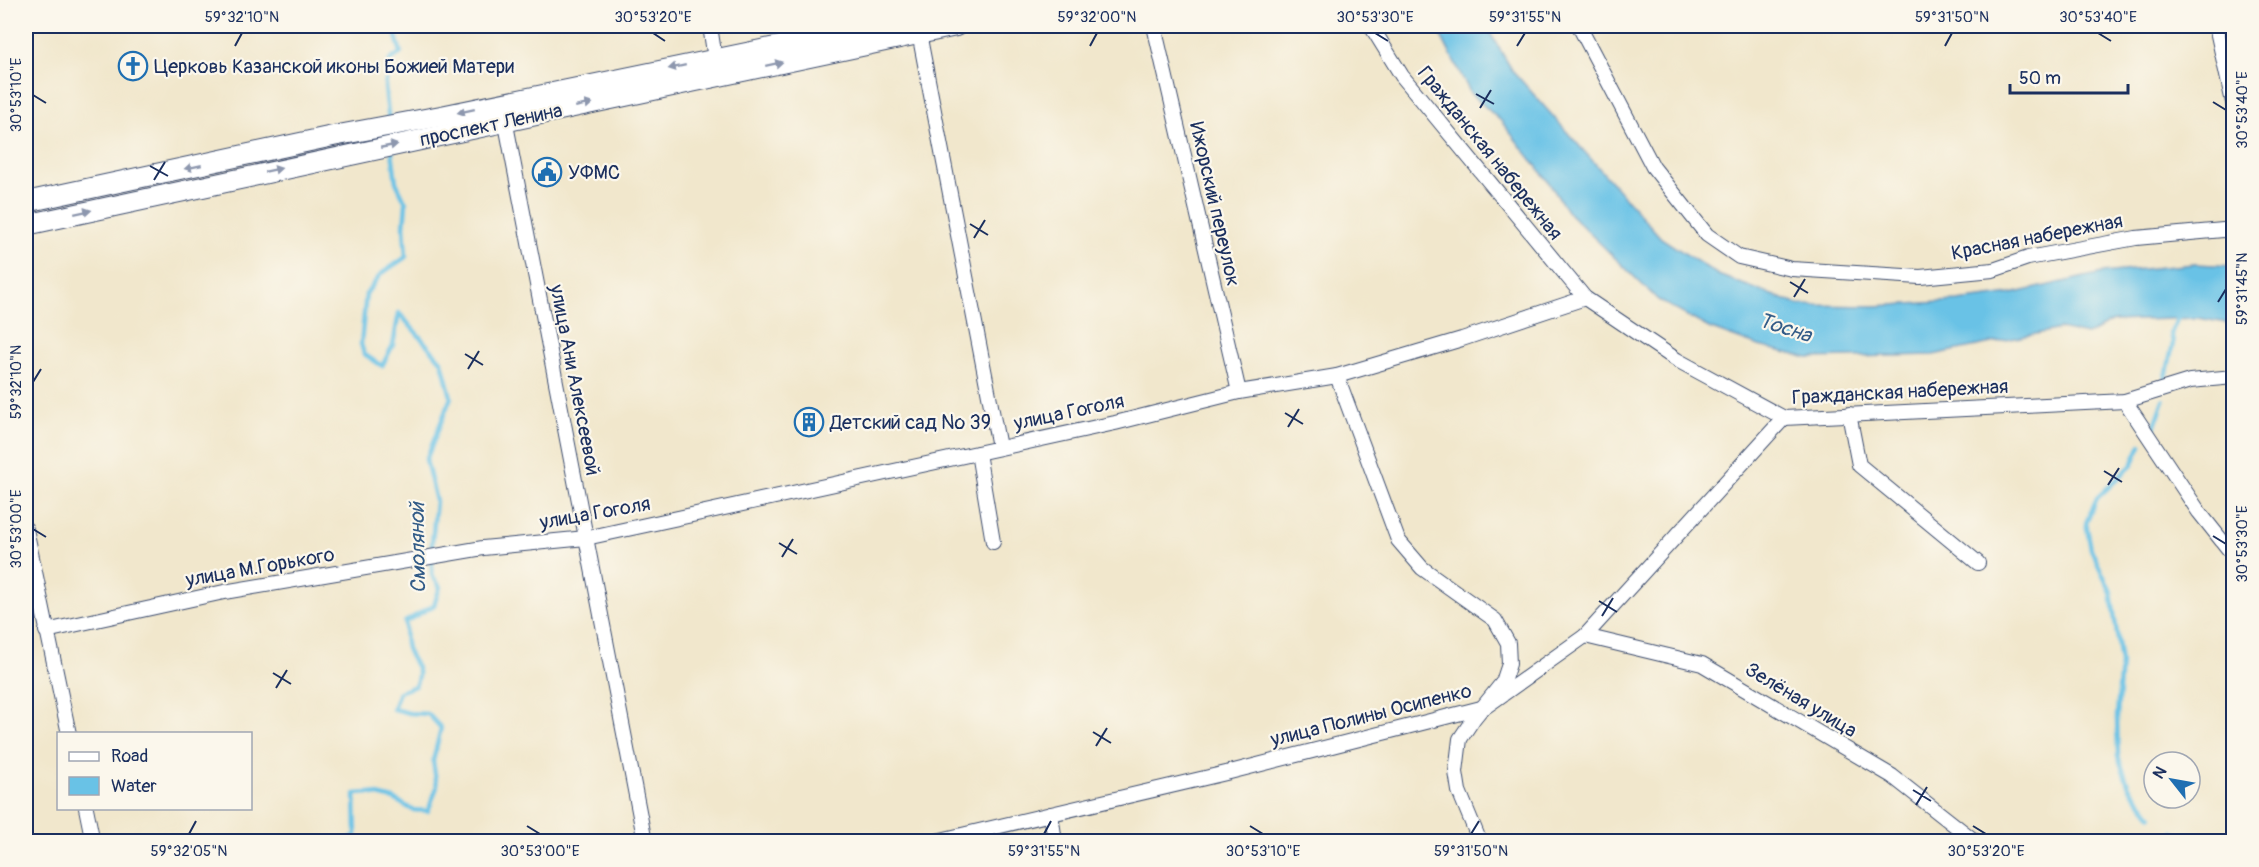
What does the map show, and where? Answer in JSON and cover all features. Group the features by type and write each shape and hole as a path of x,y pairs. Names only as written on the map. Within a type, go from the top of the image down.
{"main road":[{"name":"проспект Ленина","path":"504,113 715,59 878,26"},
{"name":"проспект Ленина","path":"26,225 334,156 443,125 919,29 956,26"},
{"name":"проспект Ленина","path":"26,202 333,136 443,125"}],"street":[{"path":"710,26 715,59"},
{"name":"Ижорский переулок","path":"1154,26 1239,392"},
{"name":"Гражданская набережная","path":"1371,26 1402,76 1585,298 1677,360 1784,418 2125,401 2190,381 2234,377"},
{"name":"Красная набережная","path":"1579,26 1653,166 1707,235 1739,256 1792,269 1920,277 1993,270 2028,258 2136,238 2234,229"},
{"path":"2217,26 2234,107"},
{"path":"919,29 999,447"},
{"name":"улица Ани Алексеевой","path":"504,113 645,842"},
{"name":"улица Гоголя","path":"483,548 586,538 1115,423 1239,392 1336,376 1462,339 1585,298"},
{"path":"1336,376 1398,540 1422,568 1495,620 1508,643 1509,664 1503,682 1460,739 1456,772 1459,791 1480,842"},
{"path":"2125,401 2199,512 2234,556"},
{"path":"1849,414 1859,465 1978,563"},
{"name":"улица Полины Осипенко","path":"932,842 1226,773 1485,707 1585,636 1784,418"},
{"path":"978,453 993,542"},
{"path":"26,529 69,732"},
{"name":"улица М.Горького","path":"46,631 224,592 483,548"},
{"name":"Зелёная улица","path":"1585,636 1702,664 1892,776 1976,842"},
{"path":"86,810 93,842"},
{"path":"1051,814 1055,842"}],"water":[{"name":"Тосна","path":"1436,26 1486,26 1512,70 1661,238 1718,275 1799,305 1875,306 1958,301 2011,294 2102,273 2195,264 2233,266 2233,324 2198,318 2113,321 2087,335 2060,329 1933,355 1808,358 1759,346 1709,328 1658,300 1567,211 1548,181 1501,121 1471,94"}],"waterway":[{"name":"Смоляной","path":"389,122 385,87 390,60 401,53 393,26"},
{"name":"Смоляной","path":"333,842 356,835 355,794 369,793 394,799 413,810 428,811 437,787 433,761 441,728 428,714 393,709 399,692 415,686 418,675 417,667 407,648 405,622 434,605 440,587 432,575 436,501 426,460 451,397 442,362 399,313 393,345 382,366 364,354 361,344 366,294 381,274 406,257 404,227 406,203 396,182 392,151"},
{"path":"2165,382 2173,343 2171,333 2179,315"},
{"path":"2153,431 2164,400"},
{"path":"2141,445 2132,465 2097,498 2086,523 2091,549 2111,592 2121,663 2117,716 2118,756 2129,787 2152,816"},
{"path":"2174,832 2187,842"}],"place":[{"name":"Церковь Казанской иконы Божией Матери","path":"133,66"},
{"name":"УФМС","path":"547,172"},
{"name":"Детский сад № 39","path":"809,422"}]}
